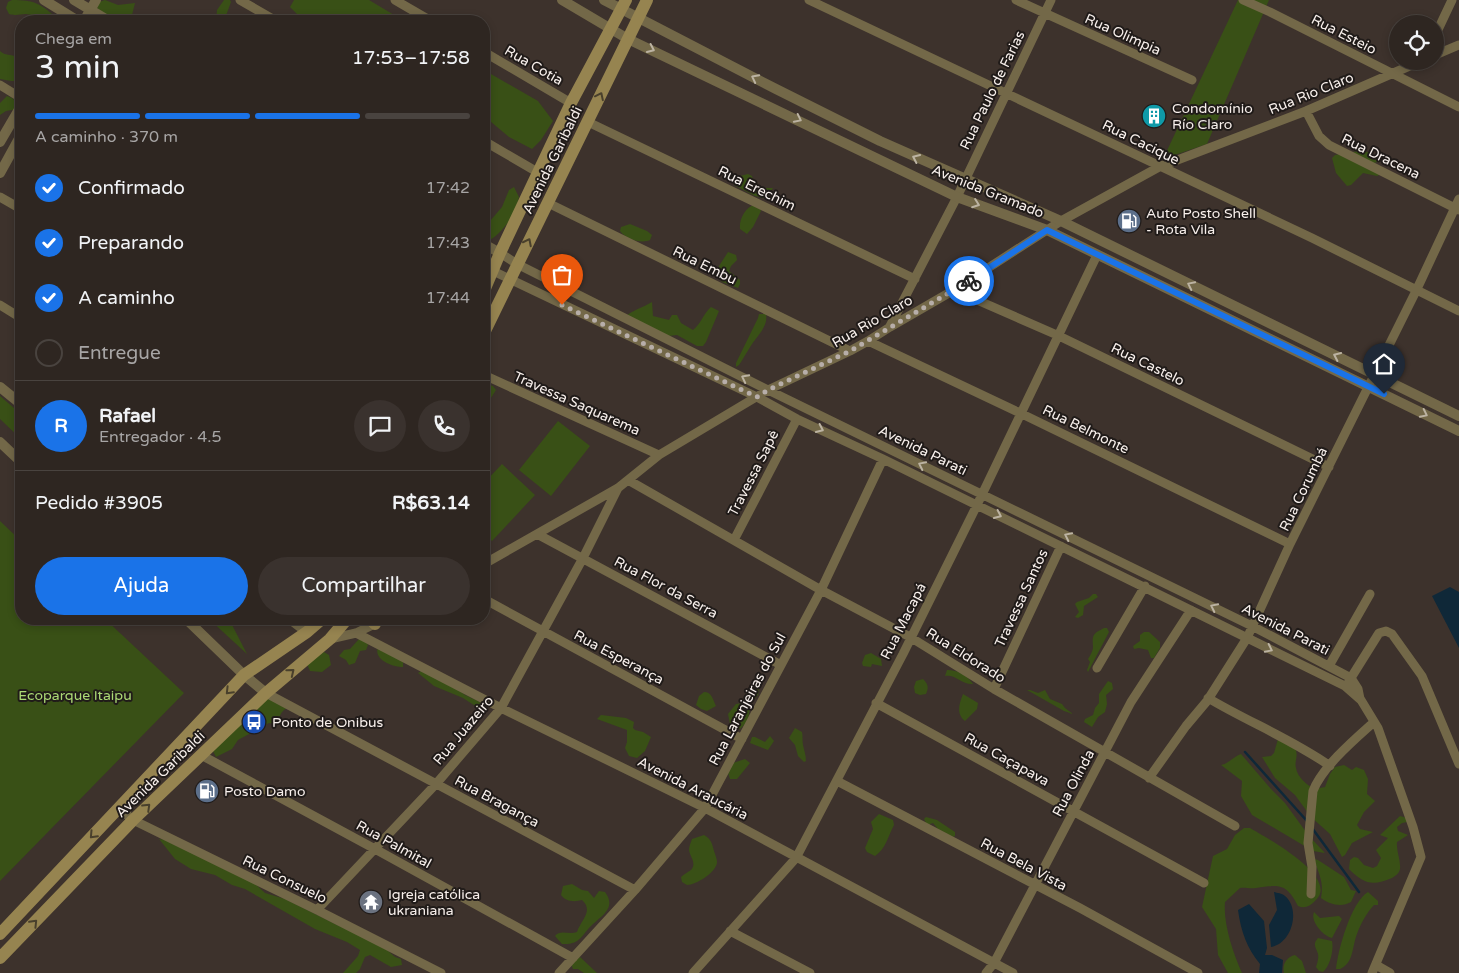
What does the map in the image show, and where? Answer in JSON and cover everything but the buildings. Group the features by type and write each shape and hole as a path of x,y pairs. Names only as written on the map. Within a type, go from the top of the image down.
{"main road":[{"name":"Avenida Garibaldi","path":"490,320 647,0"},
{"name":"Avenida Garibaldi","path":"490,266 500,253 571,103 623,5"},
{"name":"Avenida Garibaldi","path":"0,934 244,675 315,625"},
{"name":"Avenida Garibaldi","path":"0,958 133,820 266,693 314,654 343,625"},
{"path":"307,632 314,644 314,654"}],"street":[{"path":"44,0 66,15"},
{"path":"87,15 96,0"},
{"path":"240,0 266,15"},
{"path":"395,0 421,15"},
{"name":"Avenida Gramado","path":"562,0 628,39 957,197 1047,230 1459,431"},
{"name":"Avenida Gramado","path":"604,0 623,5 638,18 880,141 964,180 1061,221 1459,416"},
{"name":"Rua Cacique","path":"809,0 1312,238 1459,311"},
{"name":"Rua Olimpia","path":"1016,0 1192,80"},
{"name":"Rua Paulo de Farias","path":"890,327 957,197 1051,0"},
{"name":"Rua Esteio","path":"1243,0 1459,108"},
{"path":"1444,17 1452,0"},
{"path":"74,15 78,1 99,15"},
{"path":"1444,51 1459,45"},
{"name":"Rua Cotia","path":"490,56 571,103"},
{"name":"Rua Rio Claro","path":"490,561 618,488 659,455 768,390 868,341 954,290 1061,221 1159,167 1306,111 1402,70"},
{"path":"0,85 15,94"},
{"path":"770,106 776,89"},
{"name":"Rua Dracena","path":"1306,111 1319,136 1329,145 1457,209"},
{"path":"0,142 15,116"},
{"name":"Rua Erechim","path":"588,122 915,280"},
{"path":"874,157 880,141"},
{"path":"490,144 539,173"},
{"path":"0,173 15,146"},
{"path":"0,197 15,206"},
{"name":"Rua Corumbá","path":"1149,778 1208,698 1247,638 1290,544 1457,209 1459,199"},
{"name":"Rua Embu","path":"548,203 850,351"},
{"name":"Avenida Parati","path":"490,247 517,264 768,390 1252,626 1351,678"},
{"name":"Rua Macapá","path":"692,973 796,858 982,494 1097,254"},
{"name":"Avenida Parati","path":"490,269 509,280 757,397 797,419 883,459 976,506 1145,586 1345,686 1361,700"},
{"name":"Rua Castelo","path":"954,290 1057,335 1329,467"},
{"path":"0,305 15,314"},
{"name":"Rua Belmonte","path":"868,341 1290,544"},
{"name":"Travessa Saquarema","path":"490,378 659,455"},
{"path":"0,387 15,399"},
{"name":"Travessa Sapê","path":"734,540 797,419"},
{"path":"0,442 15,456"},
{"name":"Rua Laranjeiras do Sul","path":"560,973 635,890 705,808 821,590 883,459"},
{"name":"Rua Eldorado","path":"628,480 821,590 910,637 994,689 1235,826"},
{"name":"Rua Juazeiro","path":"317,910 436,784 501,708 583,558 618,488"},
{"name":"Rua Flor da Serra","path":"537,534 781,665"},
{"name":"Travessa Santos","path":"994,689 1061,546"},
{"path":"1097,668 1145,586"},
{"path":"1330,666 1370,594"},
{"name":"Rua Esperança","path":"490,602 543,633 742,738"},
{"name":"Rua Olinda","path":"986,973 994,963 1036,886 1073,811 1131,702 1191,610"},
{"path":"192,625 244,675 266,693"},
{"path":"298,625 307,632"},
{"path":"330,639 356,633 370,625"},
{"path":"1345,686 1379,633 1386,631 1392,634 1422,676 1459,764"},
{"name":"Avenida Araucária","path":"356,633 501,708 705,808 1013,973"},
{"path":"1351,678 1374,722 1413,827 1421,857 1374,969 1390,973"},
{"name":"Rua Bragança","path":"266,693 635,890"},
{"path":"1208,698 1239,716 1302,747 1330,766"},
{"name":"Rua Caçapava","path":"876,703 1204,883"},
{"path":"1311,894 1312,867 1308,843 1311,801 1315,784 1330,766 1374,722"},
{"name":"Rua Palmital","path":"202,755 573,958"},
{"name":"Rua Bela Vista","path":"837,781 1198,973"},
{"name":"Rua Consuelo","path":"119,808 133,820 441,973"},
{"path":"730,931 810,973"}],"green space":[{"path":"12,0 36,3 53,15 9,14 6,8 8,2"},
{"path":"105,0 118,5 135,3 132,15 105,15 97,8 99,2"},
{"path":"224,0 230,0 226,15 217,15 217,10"},
{"path":"294,0 369,0 394,15 298,15 290,7"},
{"path":"1238,0 1269,0 1207,144 1163,159"},
{"path":"0,51 15,57 15,81 0,79"},
{"path":"490,73 538,101 553,121 541,140 532,149 509,137 490,121"},
{"path":"7,96 12,98 15,101 15,110 6,111 0,115 0,103"},
{"path":"1359,151 1368,152 1380,161 1374,163 1381,174 1377,176 1363,173 1351,185 1347,186 1336,173 1332,158 1335,155"},
{"path":"748,174 752,176 755,188 759,190 773,188 768,196 764,198 755,196 734,185 733,181 740,176"},
{"path":"514,187 519,197 517,204 506,225 490,240 490,221 502,207 509,190"},
{"path":"755,204 761,211 747,234 740,229 741,221 743,214"},
{"path":"630,224 652,235 650,240 638,241 620,231 621,227"},
{"path":"728,252 736,255 737,260 729,271 740,280 738,288 722,282 717,275 719,266"},
{"path":"652,302 653,316 669,320 672,315 677,315 681,323 693,330 711,307 719,311 706,342 703,346 697,346 677,335 668,336 624,318 633,311"},
{"path":"759,314 766,314 765,325 736,367 736,363"},
{"path":"490,385 496,390 490,400"},
{"path":"0,396 15,409 15,433 0,419"},
{"path":"558,421 590,446 551,496 519,470"},
{"path":"502,464 535,495 492,541 490,539 490,477"},
{"name":"Ecoparque Itaipu","path":"0,521 15,535 15,625 111,625 184,693 0,881"},
{"path":"1096,594 1098,597 1084,606 1083,615 1078,618 1075,617 1079,612 1075,604 1089,598"},
{"path":"216,625 232,625 247,654"},
{"path":"1107,628 1109,632 1088,672 1090,662 1088,659 1092,650 1093,637 1095,633"},
{"path":"1144,632 1149,632 1160,642 1160,648 1154,658 1151,658 1148,650 1134,649 1133,646 1140,641 1140,635"},
{"path":"359,639 368,645 366,650 360,651 355,663 349,665 346,660 339,656 344,650 350,649"},
{"path":"378,647 403,662 403,667 394,666 381,659 377,652"},
{"path":"324,652 329,655 331,665 322,672 310,671 307,664"},
{"path":"871,653 881,659 882,666 872,664 871,667 863,666 862,663 865,655"},
{"path":"423,670 482,703 482,709 463,698 434,686 418,673"},
{"path":"947,670 962,674 973,684 945,676"},
{"path":"923,679 928,689 926,694 920,695 915,693 914,687 916,681"},
{"path":"1108,681 1112,683 1113,689 1106,695 1107,704 1105,712 1098,717 1092,727 1084,722 1085,719 1093,715 1099,703 1099,694"},
{"path":"754,687 759,689 758,695 750,704 748,718 740,729 730,724 728,714 736,704 743,703 747,692"},
{"path":"1027,690 1038,693 1045,690 1050,699 1062,704 1073,714 1064,711"},
{"path":"704,692 711,695 716,706 707,711 696,705 699,696"},
{"path":"963,694 978,703 977,709 965,721 959,712"},
{"path":"269,697 289,707 282,712 279,720 275,724 269,723 238,740 232,749 216,757 213,751"},
{"path":"601,715 626,718 634,722 633,728 635,730 651,737 645,751 637,758 629,756 625,748 627,730 597,719"},
{"path":"795,728 802,732 806,759 804,762 798,756 795,745 789,738"},
{"path":"770,736 774,741 768,750 750,743 752,737 765,742"},
{"path":"1278,739 1295,748 1298,775 1315,789 1325,787 1335,767 1344,765 1352,770 1356,767 1364,770 1368,779 1367,794 1375,801 1364,812 1357,825 1360,829 1373,832 1352,843 1342,857 1330,834 1311,817 1295,795 1275,778 1262,757 1271,756 1274,753"},
{"path":"1241,754 1285,803 1309,836 1325,853 1313,851 1252,815 1241,796 1242,781 1221,765"},
{"path":"745,759 750,763 737,779 730,779 728,773 733,763"},
{"path":"879,814 893,820 894,825 884,846 875,856 867,852 865,848 873,829 871,822"},
{"path":"1400,816 1407,818 1407,822 1397,827 1398,831 1408,835 1397,842 1399,872 1385,881 1373,883 1359,878 1349,869 1350,860 1354,857 1358,858 1364,865 1373,868 1377,866 1381,858 1376,850 1388,838 1380,835"},
{"path":"926,817 937,820 955,832 955,836 953,837 938,829 933,823 927,825 924,819"},
{"path":"1244,828 1250,828 1298,859 1318,881 1321,892 1313,903 1303,907 1298,906 1294,898 1281,887 1240,888 1225,902 1225,910 1229,938 1242,973 1228,973 1218,955 1216,929 1202,907 1213,856 1227,849 1235,835"},
{"path":"704,835 712,843 717,859 716,866 710,874 695,883 687,885 682,882 681,877 693,867 689,850 690,844 692,839"},
{"path":"159,839 169,840 252,881 265,893 285,899 339,926 353,930 401,959 402,965 391,967 370,955 365,957 360,969 356,973 343,973 358,956 360,950 347,942 315,929 245,889 232,885 215,875 191,869 175,859"},
{"path":"1314,859 1344,877 1351,890 1356,891 1351,902 1343,905 1335,904 1321,898 1321,882"},
{"path":"572,884 588,891 594,898 599,891 605,892 608,897 609,906 605,913 577,941 562,944 555,936 562,932 577,932 587,912 587,908 582,900 571,901 561,895 563,886"},
{"path":"1368,892 1378,901 1378,905 1374,905 1362,923 1348,963 1340,969 1336,969 1346,927 1356,906"},
{"path":"1314,912 1320,918 1339,916 1342,919 1332,938 1328,937 1318,928 1313,916"},
{"path":"1318,938 1332,941 1331,958 1323,972 1319,971 1316,967 1318,956 1315,944"},
{"path":"1295,955 1302,961 1306,973 1284,973 1285,962"},
{"path":"580,957 597,973 584,973 578,969 573,969 571,964"}],"water":[{"path":"1450,587 1459,592 1459,648 1432,596"},
{"path":"1274,892 1284,895 1290,902 1293,909 1293,917 1289,933 1284,940 1271,947 1269,925 1277,910"},
{"path":"1249,904 1264,921 1267,948 1265,955 1272,955 1283,960 1282,973 1259,973 1260,964 1245,939 1238,910"}],"waterway":[{"path":"1245,752 1307,821"},
{"path":"1312,828 1359,892"}],"way so far":[{"path":"562,305 757,397 850,351 969,281"}],"place":[{"name":"Condomínio Río Claro","path":"1154,116"},
{"name":"Auto Posto Shell - Rota Vila","path":"1129,221"},
{"name":"Ponto de Onibus","path":"254,722"},
{"name":"Posto Damo","path":"207,791"},
{"name":"Igreja católica ukraniana","path":"371,902"}],"route":[{"path":"969,281 1047,230 1384,394"}]}
